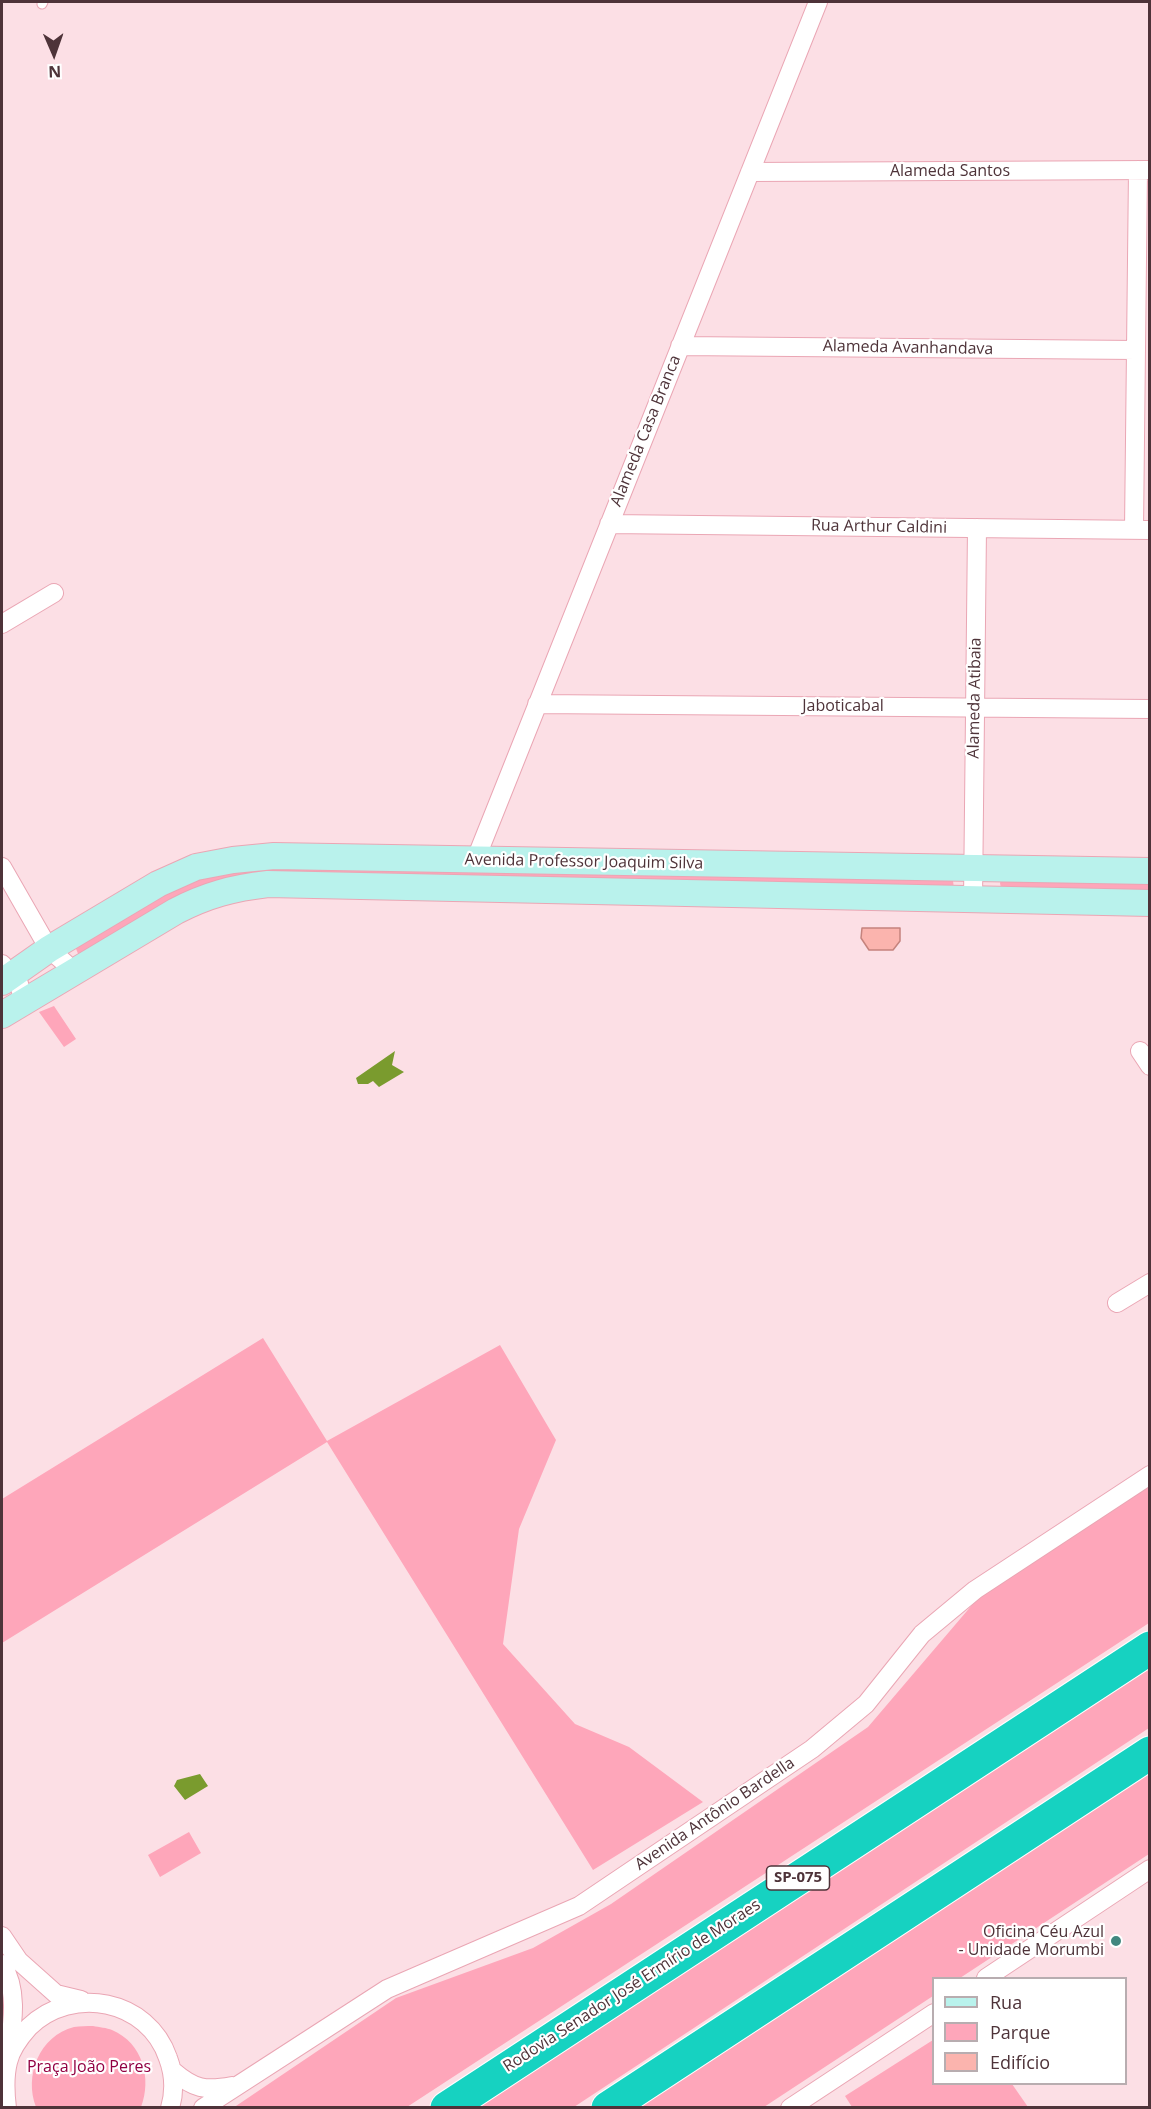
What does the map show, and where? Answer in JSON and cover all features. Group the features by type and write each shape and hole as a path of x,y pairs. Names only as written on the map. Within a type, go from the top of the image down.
{"highway":[{"name":"Rodovia Senador José Ermírio de Moraes","path":"447,2108 1149,1648"},
{"path":"608,2108 1149,1753"}],"main road":[{"name":"Avenida Professor Joaquim Silva","path":"5,974 159,884 196,867 232,860 274,856 1149,871"},
{"name":"Avenida Professor Joaquim Silva","path":"8,1007 65,977 201,898 237,888 268,884 1149,903"}],"street":[{"name":"Alameda Casa Branca","path":"475,861 818,2"},
{"name":"Alameda Santos","path":"750,172 1144,170"},
{"path":"1142,529 1136,350 1144,170"},
{"name":"Alameda Avanhandava","path":"680,346 1136,350"},
{"name":"Rua Arthur Caldini","path":"609,525 1142,529"},
{"name":"Alameda Atibaia","path":"973,868 977,528"},
{"path":"2,624 54,593"},
{"name":"Jaboticabal","path":"537,704 1149,708"},
{"path":"2,867 49,949 65,963 67,968 65,977"},
{"path":"973,868 973,900"},
{"path":"5,974 19,984 8,1007"},
{"path":"1117,1303 1149,1283"},
{"name":"Avenida Antônio Bardella","path":"202,2108 387,1989 579,1906 812,1749 866,1704 922,1634 975,1590 1149,1475"},
{"path":"987,1977 1149,1869"},
{"path":"2,1936 19,1961 56,1994 112,2005 134,2014 152,2029 165,2049 173,2071 173,2096 170,2108"},
{"path":"2,1964 8,1973 14,2008 4,2084 7,2108"},
{"path":"8,2060 20,2036 39,2018 62,2006 88,2002"},
{"path":"790,2108 932,2014"},
{"name":"Avenida Antônio Bardella","path":"173,2071 186,2083 211,2090 234,2086"}],"green space":[{"path":"260,865 949,876 954,888 274,875 79,956 74,944 179,882"},
{"path":"1002,877 1149,880 1149,892 1001,888"},
{"path":"54,1006 76,1039 64,1047 39,1012"},
{"path":"263,1338 327,1441 500,1345 556,1440 519,1529 503,1644 575,1724 629,1747 703,1802 593,1870 327,1442 2,1643 2,1499"},
{"path":"1149,1486 1149,1623 407,2107 233,2108 396,1998 533,1948 611,1904 868,1727 978,1598"},
{"path":"1149,1663 1149,1728 574,2107 473,2108"},
{"path":"1149,1770 1149,1854 962,1977 932,1977 932,1997 764,2107 636,2108"},
{"path":"189,1832 201,1853 160,1877 148,1855"},
{"name":"Praça João Peres","path":"93,2026 110,2029 123,2036 138,2053 145,2074 141,2107 36,2107 32,2083 37,2059 43,2048 62,2032 74,2027"},
{"path":"932,2041 932,2085 1013,2085 1028,2107 852,2107 845,2096"}],"shaded area":[{"path":"395,1051 392,1065 404,1072 379,1087 373,1081 368,1084 358,1084 356,1078"},
{"path":"200,1774 208,1786 185,1800 174,1786 177,1780"}],"building":[{"path":"862,928 900,928 900,941 893,950 869,950 861,938"}],"place":[{"name":"Oficina Céu Azul - Unidade Morumbi","path":"1116,1941"}]}
